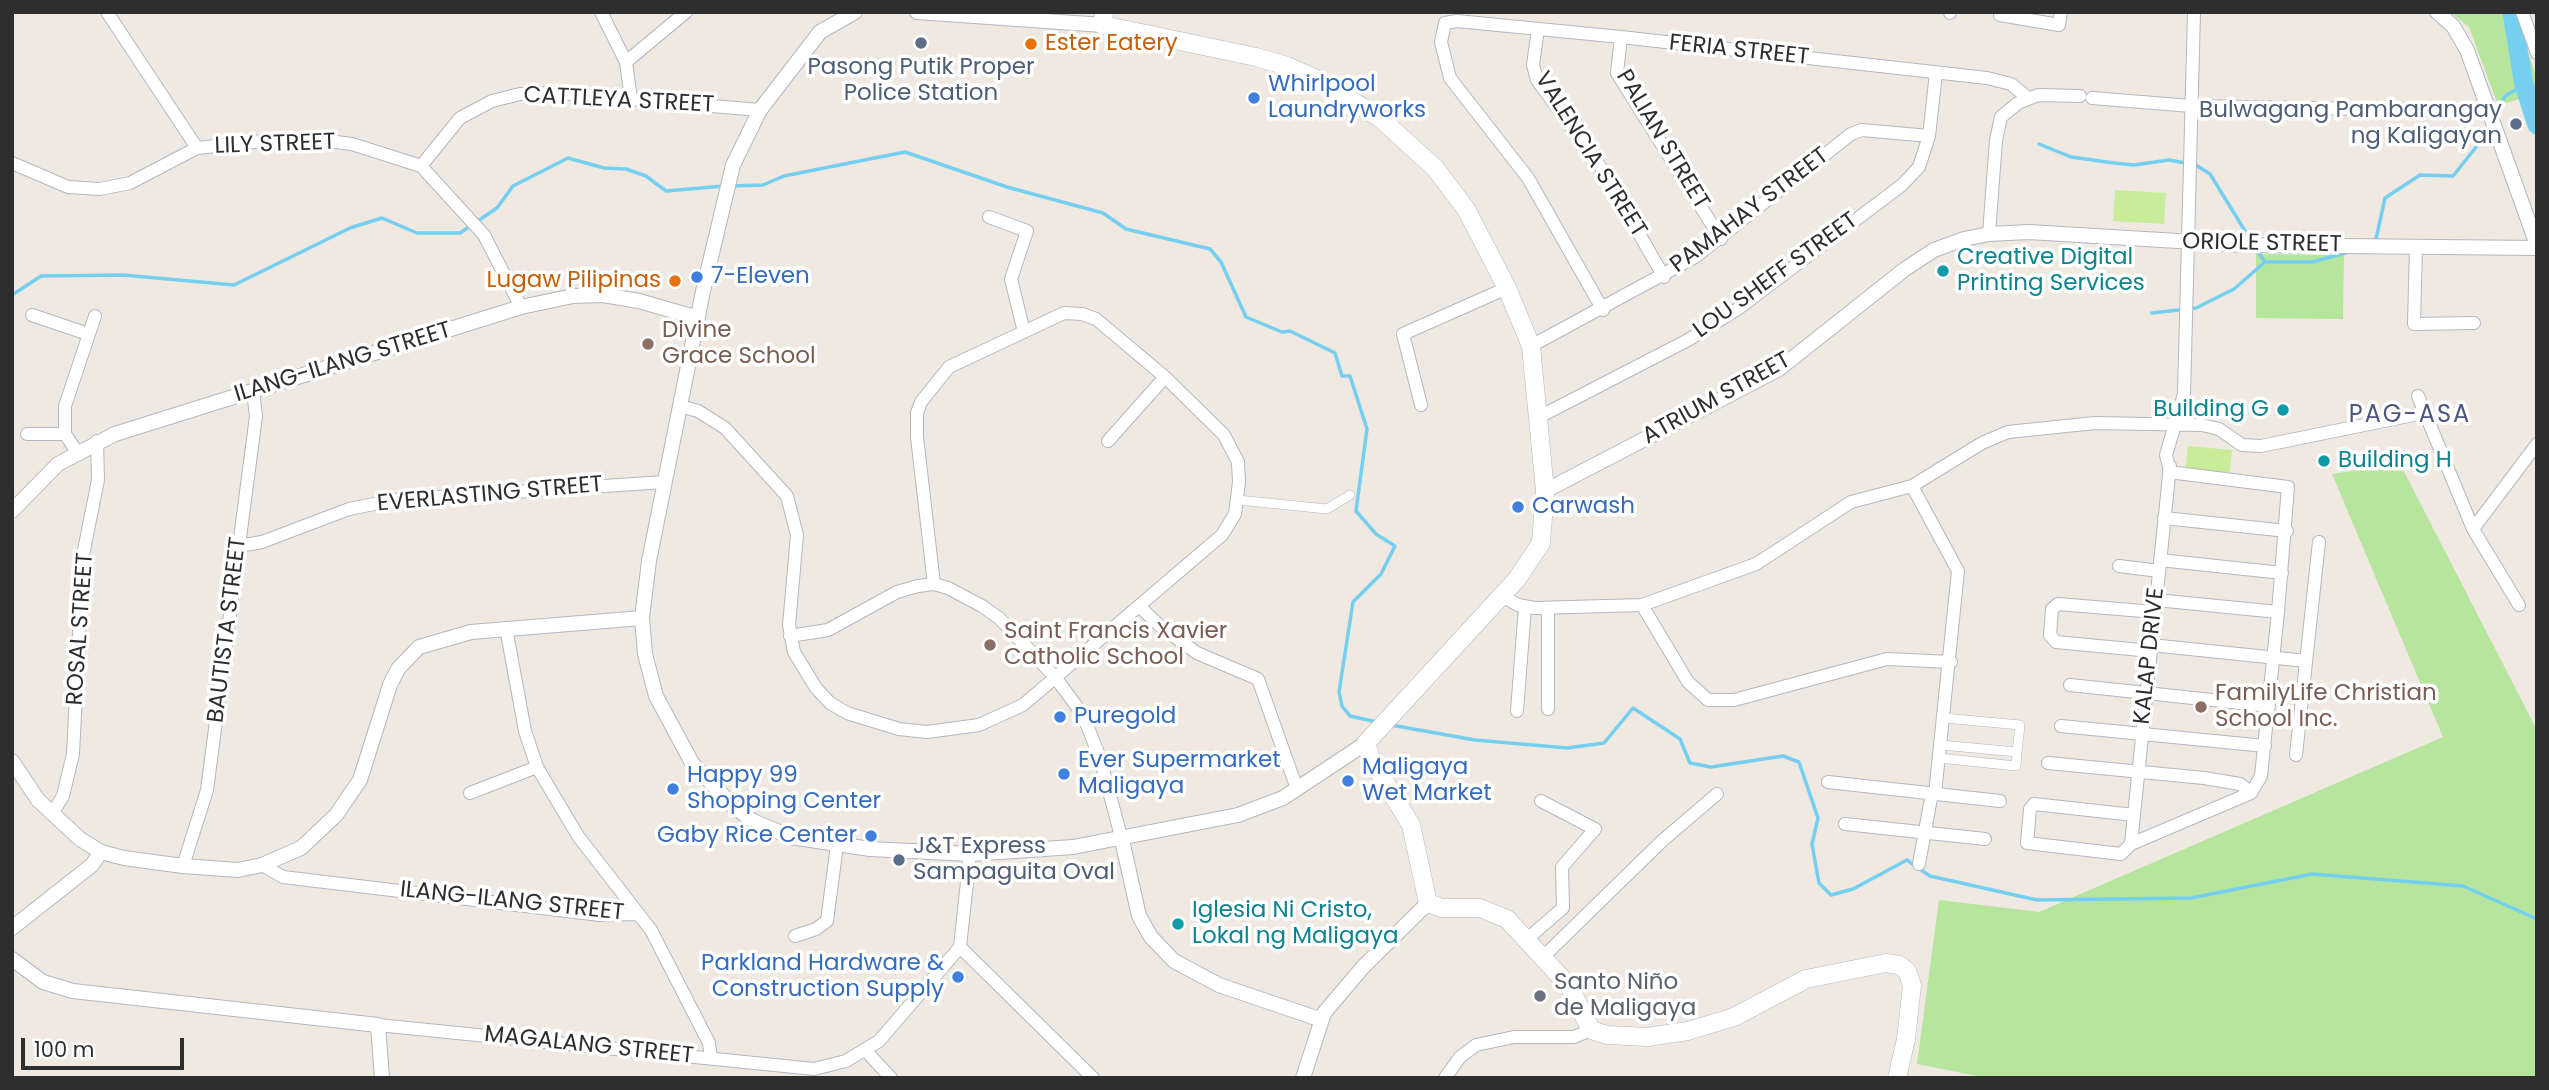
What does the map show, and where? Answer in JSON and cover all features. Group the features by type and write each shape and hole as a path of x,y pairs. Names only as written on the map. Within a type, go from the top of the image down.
{"main road":[{"path":"1103,19 1256,57 1321,82 1358,103 1408,142 1447,181 1466,209 1536,344 1545,491 1541,542 1527,566 1502,596 1366,743 1371,759 1411,825 1416,839 1422,890 1428,903 1435,907 1467,906 1491,910 1507,919 1569,986 1591,1030 1607,1035 1647,1037 1688,1031 1734,1017 1806,979 1893,963 1907,971 1912,985 1906,1040 1897,1078"}],"street":[{"name":"LILY STREET","path":"107,12 197,148 231,143 319,140 352,144 421,166 484,235 521,307"},
{"path":"601,12 626,62 631,99"},
{"path":"626,62 686,12"},
{"path":"855,12 820,33 760,110 733,165 664,482 649,561 642,618 645,654 656,696 679,742 705,780 753,821 791,837 837,845 970,855 1038,851 1122,840 1238,816 1268,805 1297,789 1366,743"},
{"path":"917,12 1103,19"},
{"path":"2000,12 2000,15 2059,25 2061,12"},
{"name":"KALAP DRIVE","path":"2131,844 2169,470 2166,455 2171,444 2173,423 2184,394 2194,12"},
{"path":"2437,12 2453,26 2468,50 2537,246"},
{"path":"2522,12 2537,53"},
{"name":"FERIA STREET","path":"1602,310 1528,178 1450,78 1442,51 1441,33 1445,23 1457,21 1621,37 2000,80 2011,84 2028,98"},
{"name":"VALENCIA STREET","path":"1538,29 1534,65 1537,80 1601,168 1664,276"},
{"name":"PALIAN STREET","path":"1621,37 1617,73 1721,239"},
{"name":"LOU SHEFF STREET","path":"1539,417 1688,340 1739,308 1902,185 1919,167 1930,136 1936,73"},
{"path":"1989,234 1998,127 2008,109 2028,98 2048,93 2191,106 2491,111"},
{"name":"CATTLEYA STREET","path":"421,166 460,118 492,101 532,94 760,110"},
{"name":"PAMAHAY STREET","path":"1536,344 1664,276 1721,239 1850,134 1863,130 1930,136"},
{"path":"12,163 68,187 100,189 130,183 197,148"},
{"path":"989,217 1027,231 1011,279 1024,332"},
{"name":"ORIOLE STREET","path":"1989,234 2029,232 2189,243 2537,246"},
{"name":"ATRIUM STREET","path":"1545,491 1779,369 1905,269 1934,250 1989,234"},
{"path":"2416,247 2414,324 2474,323"},
{"path":"1421,405 1402,334 1507,288"},
{"name":"ILANG-ILANG STREET","path":"12,511 43,477 97,441 521,307 573,296 603,295 639,301 698,318"},
{"path":"681,406 698,411 725,428 786,496 797,535 789,616 790,636 801,666 830,703 847,713 899,729 927,732 979,725 1023,705 1222,535 1235,514 1238,500 1238,462 1224,435 1165,377 1096,319 1082,314 1065,313 949,368 937,378 921,402 917,413 917,437 934,584"},
{"path":"32,315 88,334"},
{"path":"77,452 65,434 65,406 94,316"},
{"path":"1108,441 1165,377"},
{"name":"BAUTISTA STREET","path":"183,866 207,790 256,416 253,391"},
{"path":"2418,396 2473,529 2519,605"},
{"path":"1502,596 1525,607 1548,609 1642,605 1756,564 1852,502 1912,486 1982,443 2008,432 2095,423 2173,423 2211,426 2242,445 2261,446 2423,413"},
{"path":"27,434 65,434"},
{"name":"ROSAL STREET","path":"52,814 63,796 73,754 83,555 98,480 97,441"},
{"path":"2473,529 2537,444"},
{"path":"2134,815 2034,804 2029,809 2026,841 2030,846 2121,854 2131,844 2251,793 2259,782 2265,746 2287,531 2288,487 2169,470"},
{"name":"EVERLASTING STREET","path":"239,546 254,544 331,514 382,502 664,482"},
{"path":"1912,486 1958,570 1941,745 1919,864"},
{"path":"1238,500 1327,509 1350,495"},
{"path":"2164,518 2287,531"},
{"path":"2296,755 2319,542"},
{"path":"2119,566 2282,573"},
{"path":"790,636 828,630 897,592 934,584 968,597 999,618 1055,677 1083,715 1093,735 1122,840 1139,916 1151,937 1174,961 1219,985 1319,1019"},
{"path":"2278,612 2058,604 2052,609 2050,635 2056,642 2306,661"},
{"path":"1642,605 1688,682 1707,700 1734,700 1887,659 1951,662"},
{"path":"1139,606 1161,627 1197,653 1258,679 1297,789"},
{"path":"1517,711 1525,607"},
{"path":"1548,609 1548,709"},
{"path":"262,865 315,838 350,796 366,762 390,685 408,656 419,648 451,636 506,628 642,618"},
{"path":"506,628 525,732 537,767 574,831 639,914 678,981 709,1043 710,1058"},
{"path":"2070,685 2269,706"},
{"path":"1939,758 2016,766 2020,725 1944,718"},
{"path":"2061,726 2265,746"},
{"path":"1941,745 2017,752"},
{"name":"ILANG-ILANG STREET","path":"12,761 38,800 80,839 101,852 183,866 238,870 262,865 283,877 600,915 639,914"},
{"path":"2048,763 2240,785 2251,793"},
{"path":"470,793 537,767"},
{"path":"1828,782 2000,801"},
{"path":"1543,957 1662,841 1717,794"},
{"path":"1527,939 1563,908 1562,867 1595,828 1541,801"},
{"path":"1845,824 1985,839"},
{"path":"795,936 816,929 827,921 837,845"},
{"path":"12,928 92,865 101,852"},
{"path":"970,855 960,947 1093,1078"},
{"path":"1303,1078 1319,1019 1363,967 1428,903"},
{"name":"MAGALANG STREET","path":"378,1025 814,1069 830,1066 866,1051 887,1032 960,947"},
{"path":"12,959 31,976 73,991 378,1025 382,1078"},
{"path":"1445,1078 1460,1057 1476,1045 1514,1037 1574,1037 1591,1030"},
{"path":"866,1051 891,1078"}],"green space":[{"path":"2450,12 2515,12 2537,79 2537,94 2498,105 2469,27"},
{"path":"2115,190 2166,193 2164,224 2113,221"},
{"path":"2256,254 2344,255 2343,319 2256,318"},
{"path":"2188,446 2232,450 2229,478 2185,473"},
{"path":"2400,464 2537,730 2537,1078 1987,1078 1917,1064 1939,900 2039,912 2443,737 2332,474"}],"waterway":[{"path":"2512,12 2524,85 2537,125"},
{"path":"2495,115 2505,96 2524,85"},
{"path":"2372,241 2376,239 2385,198 2420,175 2453,176 2481,141 2490,125"},
{"path":"2039,144 2071,157 2114,163 2134,165 2169,160 2196,165 2210,174 2250,239"},
{"path":"732,186 763,185 784,176 905,152 1007,187 1103,213 1126,229 1210,249 1221,262 1246,317 1282,332 1290,331 1335,353 1342,376 1350,376 1367,429 1356,511 1376,534 1395,546 1381,574 1353,602 1339,692 1342,706 1350,716 1377,722"},
{"path":"12,295 41,276 123,275 234,285 350,228 382,218 417,233 460,233 497,208 513,186 568,158 604,168 626,169 646,176 666,191 724,186"},
{"path":"2256,249 2265,262"},
{"path":"2152,313 2196,308 2234,289 2265,262 2312,262 2349,252"},
{"path":"1391,725 1475,740 1567,748 1604,743 1633,708 1680,739 1690,763 1711,767 1783,756 1799,762 1818,818 1812,844 1819,883 1831,895 1853,889 1907,860 1930,876 2037,900 2191,898 2312,874 2463,886 2537,919"}],"place":[{"name":"Pasong Putik Proper Police Station","path":"921,43"},
{"name":"Ester Eatery","path":"1031,44"},
{"name":"Whirlpool Laundryworks","path":"1254,98"},
{"name":"Bulwagang Pambarangay ng Kaligayan","path":"2516,124"},
{"name":"Creative Digital Printing Services","path":"1943,271"},
{"name":"7-Eleven","path":"697,277"},
{"name":"Lugaw Pilipinas","path":"675,281"},
{"name":"Divine Grace School","path":"648,344"},
{"name":"Building G","path":"2283,410"},
{"name":"Building H","path":"2324,461"},
{"name":"Carwash","path":"1518,507"},
{"name":"Saint Francis Xavier Catholic School","path":"990,645"},
{"name":"FamilyLife Christian School Inc.","path":"2201,707"},
{"name":"Puregold","path":"1060,717"},
{"name":"Ever Supermarket Maligaya","path":"1064,774"},
{"name":"Maligaya Wet Market","path":"1348,781"},
{"name":"Happy 99 Shopping Center","path":"673,789"},
{"name":"Gaby Rice Center","path":"871,836"},
{"name":"J&T Express Sampaguita Oval","path":"899,860"},
{"name":"Iglesia Ni Cristo, Lokal ng Maligaya","path":"1178,924"},
{"name":"Parkland Hardware & Construction Supply","path":"958,977"},
{"name":"Santo Niño de Maligaya","path":"1540,996"}],"district":[{"name":"PAG-ASA","path":"2410,416"}]}
